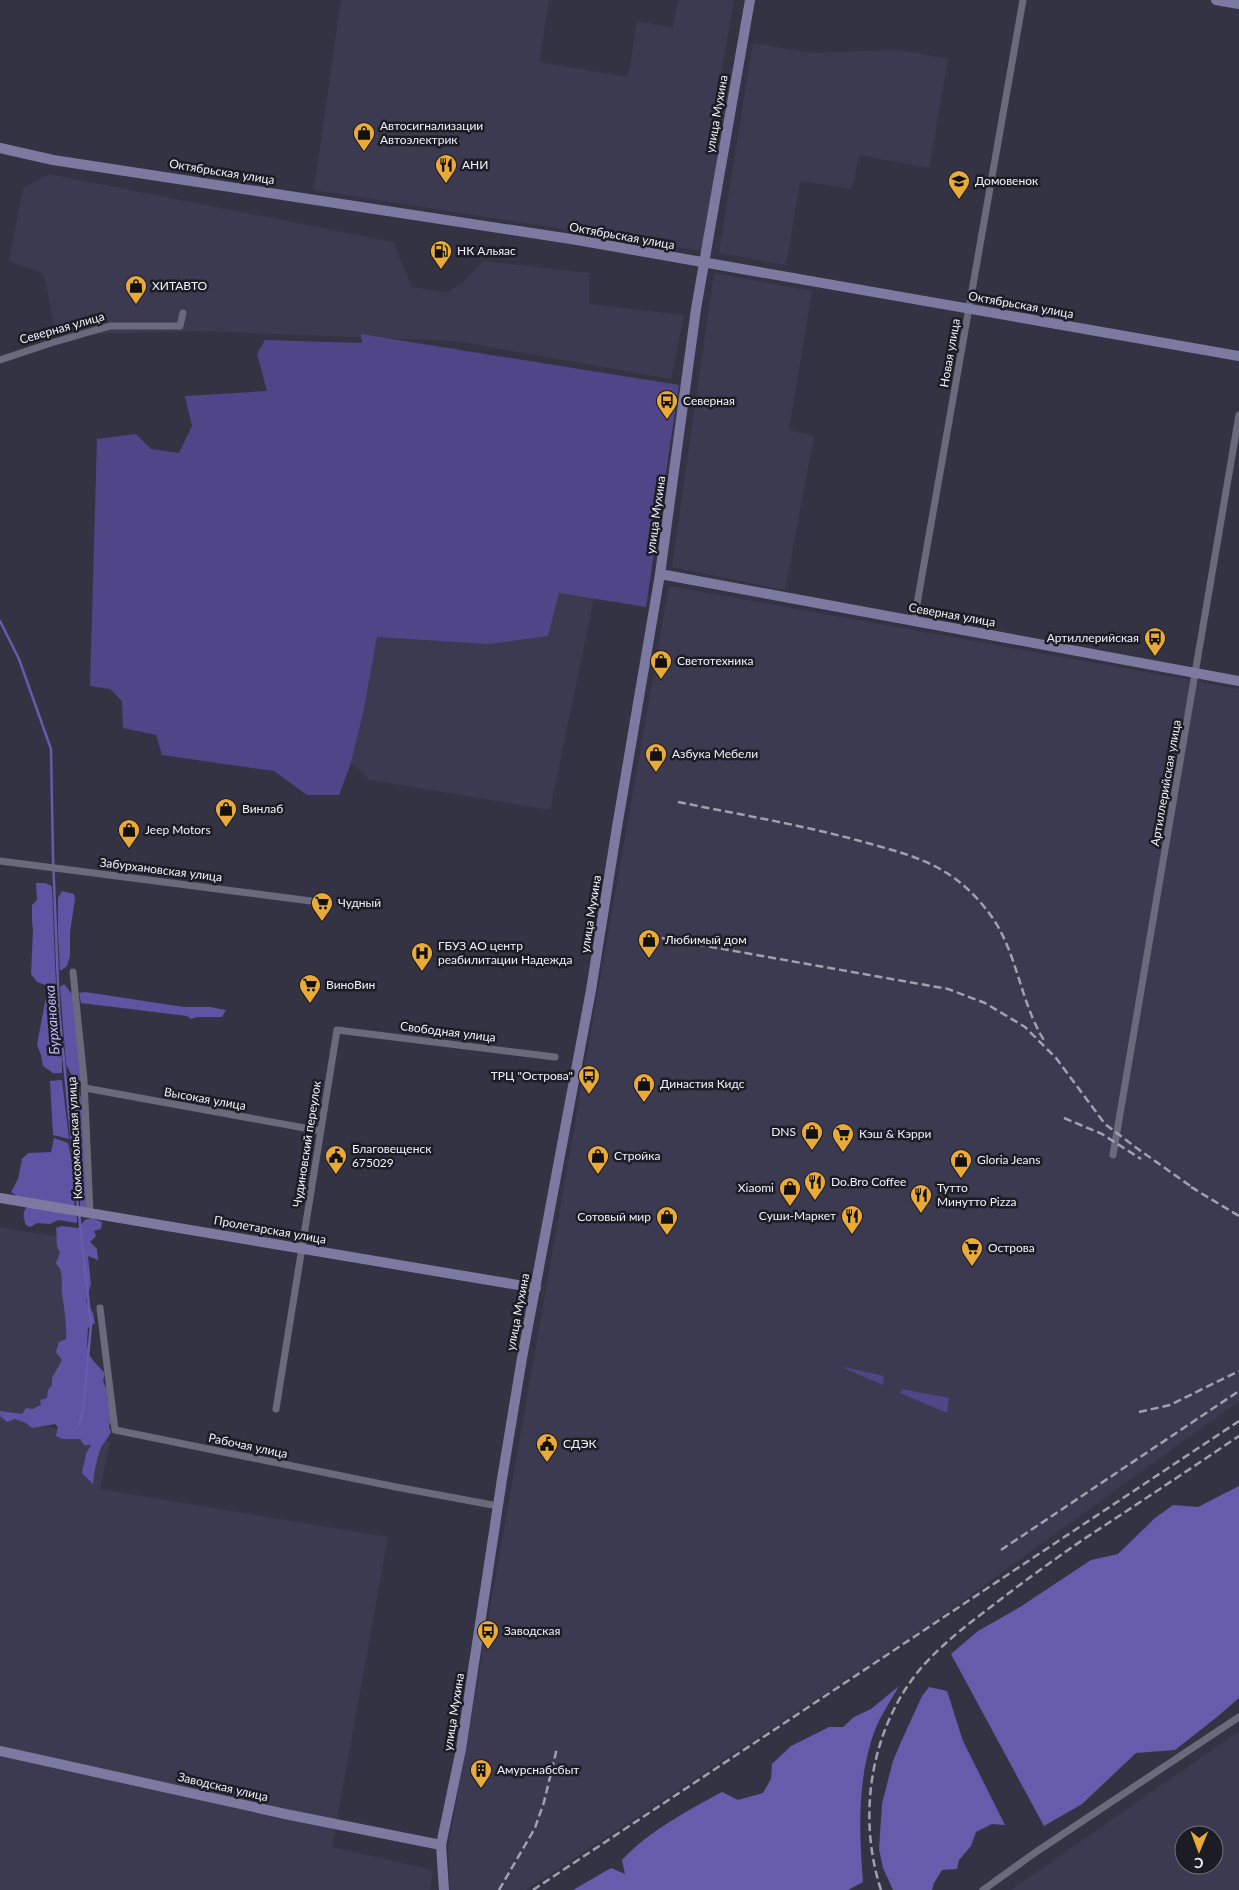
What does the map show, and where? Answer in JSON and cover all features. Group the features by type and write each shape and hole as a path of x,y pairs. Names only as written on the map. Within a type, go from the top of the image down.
{"main road":[{"name":"улица Мухина","path":"444,1890 441,1845 462,1740 498,1506 536,1288 592,990 616,827 660,574 704,263 750,0"},
{"path":"1216,0 1239,4"},
{"name":"Октябрьская улица","path":"0,148 53,160 570,239 1239,356"},
{"name":"Северная улица","path":"660,574 1239,681"},
{"name":"Пролетарская улица","path":"0,1198 536,1288"},
{"name":"Заводская улица","path":"0,1751 290,1815 441,1845"}],"street":[{"name":"Новая улица","path":"914,621 1023,0"},
{"name":"Северная улица","path":"0,360 110,326 180,326 183,313"},
{"name":"Артиллерийская улица","path":"1113,1155 1239,415"},
{"name":"Забурхановская улица","path":"0,861 319,902"},
{"name":"Комсомольская улица","path":"73,972 84,1088 82,1212"},
{"name":"Свободная улица","path":"337,1030 555,1057"},
{"name":"Чудиновский переулок","path":"276,1409 337,1030"},
{"name":"Высокая улица","path":"84,1088 321,1131"},
{"name":"Рабочая улица","path":"100,1308 116,1430 396,1488 498,1506"},
{"path":"983,1890 1036,1852 1239,1717"}],"shaded area":[{"path":"341,0 549,0 539,62 628,77 637,21 673,28 678,0 734,0 718,92 728,94 702,251 314,190"},
{"path":"753,43 810,53 901,50 948,59 929,168 859,155 852,189 800,181 786,265 719,253"},
{"path":"49,174 393,242 412,287 446,293 462,283 483,261 589,273 589,304 684,315 671,379 456,341 206,331 56,335 44,274 9,261 23,188"},
{"path":"714,273 812,291 789,430 814,436 785,590 672,567"},
{"path":"361,334 679,385 646,607 559,593 548,636 489,644 377,637 364,709 351,763 339,795 307,795 274,771 162,755 156,735 123,728 122,701 110,689 90,686 97,439 136,434 151,449 179,453 192,426 185,396 267,391 257,354 265,340 362,343"},
{"path":"669,586 1239,689 1239,1401 932,1623 526,1890 450,1890 448,1849"},
{"path":"559,593 594,598 550,810 370,780 351,763 364,709 377,637"},
{"path":"36,883 45,883 52,886 57,1012 62,1073 53,1073 43,1066 37,1045 48,986 37,982 31,974 32,905 37,900"},
{"path":"62,891 74,894 75,899 70,932 70,956 67,966 60,971 58,898"},
{"path":"64,984 77,1000 84,1079 80,1085 66,1064 60,987"},
{"path":"85,992 184,1007 210,1007 226,1010 222,1017 197,1017 191,1019 187,1016 81,1003 79,993"},
{"path":"62,1080 69,1139 53,1135 50,1081"},
{"path":"75,1082 84,1105 87,1210 80,1209 77,1185 69,1084"},
{"path":"54,1138 68,1143 75,1182 74,1206 18,1197 11,1192 18,1179 22,1159 28,1153 51,1152"},
{"path":"28,1205 72,1214 77,1217 77,1223 58,1220 50,1224 37,1223 30,1227 26,1225 24,1217 24,1212"},
{"path":"92,1218 102,1222 101,1229 94,1231 96,1236 90,1242 97,1249 98,1260 88,1256 91,1284 86,1301 93,1313 95,1323 88,1328 87,1343 91,1358 105,1373 103,1381 110,1404 111,1420 109,1427 111,1432 100,1450 93,1484 82,1473 86,1454 91,1445 84,1445 80,1439 62,1439 56,1436 58,1427 55,1424 32,1428 26,1423 15,1419 7,1422 0,1416 0,1411 22,1414 26,1408 33,1409 41,1405 40,1400 47,1398 48,1390 52,1385 52,1378 62,1360 56,1352 59,1342 66,1339 61,1275 56,1263 60,1253 56,1228 62,1226 78,1228 85,1220"},
{"path":"0,1227 65,1238 78,1333 46,1426 110,1442 100,1489 388,1537 332,1847 433,1870 430,1890 0,1890"},
{"path":"844,1368 884,1376 883,1385"},
{"path":"902,1389 949,1398 947,1413 900,1393"},
{"path":"1239,1486 1239,1698 1175,1750 1136,1753 1082,1804 1044,1826 951,1654 978,1631 1020,1607 1091,1560 1118,1554 1155,1518 1173,1505 1198,1507"},
{"path":"899,1686 875,1730 865,1767 860,1825 863,1882 848,1890 573,1890 611,1868 625,1874 622,1860 644,1840 669,1822 722,1792 738,1800 763,1793 771,1779 772,1764 791,1746 829,1727 843,1727 854,1717 871,1709"},
{"path":"929,1687 947,1691 963,1741 1005,1825 992,1824 976,1832 971,1846 959,1860 957,1869 942,1870 932,1890 893,1890 883,1868 879,1849 882,1804 893,1761 922,1696"},
{"path":"1239,1731 1239,1890 1011,1890"}],"waterway":[{"name":"Бурхановка","path":"0,621 19,659 51,749 59,1010 78,1208"},
{"name":"Бурхановка","path":"79,1214 91,1325 83,1411 79,1425"}],"railway":[{"path":"678,802 799,826 871,844 900,852 937,867 966,887 994,920 1009,949 1030,1012 1045,1042"},
{"path":"650,936 948,989 985,1003 1025,1027 1056,1058 1105,1124 1196,1190"},
{"path":"1064,1118 1102,1134 1141,1159"},
{"path":"1191,1187 1239,1216"},
{"path":"1139,1412 1170,1405 1239,1371"},
{"path":"1001,1550 1239,1391"},
{"path":"533,1890 1239,1421"},
{"path":"881,1890 874,1862 870,1833 870,1803 873,1774 890,1718 904,1692 921,1668 955,1635 1038,1572 1084,1539 1239,1436"},
{"path":"499,1890 535,1828 544,1802 557,1748"}],"place":[{"name":"Автосигнализации Автоэлектрик","path":"364,152"},
{"name":"АНИ","path":"446,184"},
{"name":"Домовенок","path":"959,200"},
{"name":"НК Альяас","path":"441,270"},
{"name":"ХИТАВТО","path":"136,305"},
{"name":"Северная","path":"667,420"},
{"name":"Артиллерийская","path":"1155,657"},
{"name":"Светотехника","path":"661,680"},
{"name":"Азбука Мебели","path":"656,773"},
{"name":"Винлаб","path":"226,828"},
{"name":"Jeep Motors","path":"129,849"},
{"name":"Чудный","path":"322,922"},
{"name":"Любимый дом","path":"649,959"},
{"name":"ГБУЗ АО центр реабилитации Надежда","path":"422,972"},
{"name":"ВиноВин","path":"310,1004"},
{"name":"ТРЦ \"Острова\"","path":"589,1095"},
{"name":"Династия Кидс","path":"644,1103"},
{"name":"DNS","path":"812,1151"},
{"name":"Кэш & Кэрри","path":"843,1153"},
{"name":"Благовещенск 675029","path":"336,1175"},
{"name":"Стройка","path":"598,1175"},
{"name":"Gloria Jeans","path":"961,1179"},
{"name":"Do.Bro Coffee","path":"815,1201"},
{"name":"Xiaomi","path":"790,1207"},
{"name":"Тутто Минутто Pizza","path":"921,1214"},
{"name":"Суши-Маркет","path":"852,1235"},
{"name":"Сотовый мир","path":"667,1236"},
{"name":"Острова","path":"972,1267"},
{"name":"СДЭК","path":"547,1463"},
{"name":"Заводская","path":"488,1650"},
{"name":"Амурснабсбыт","path":"481,1789"}]}
